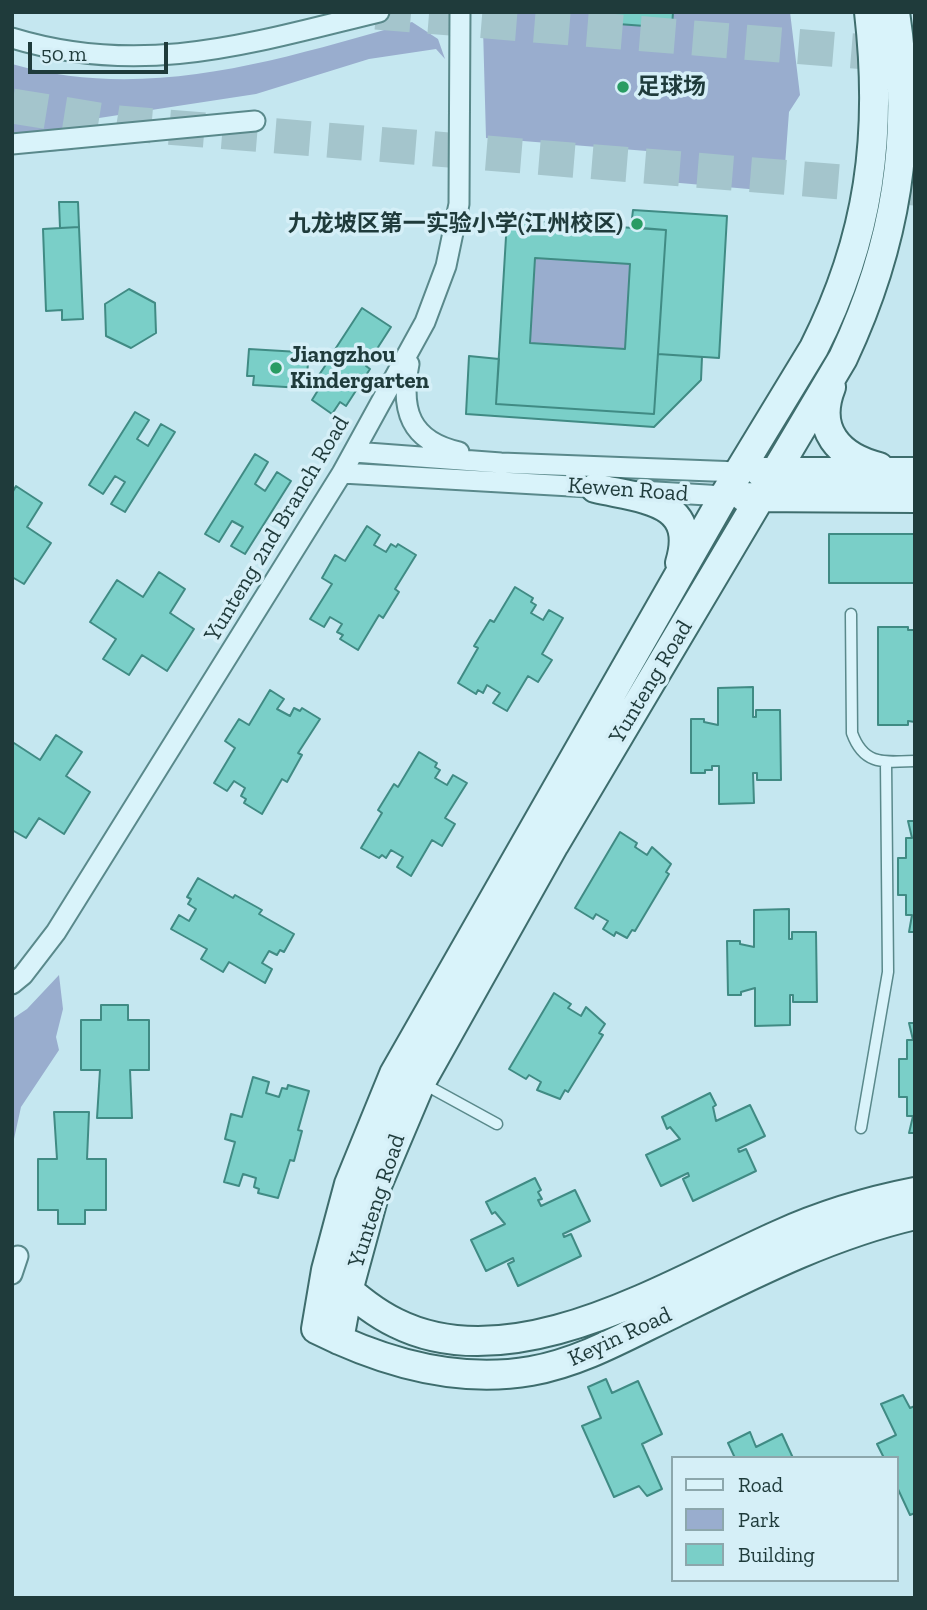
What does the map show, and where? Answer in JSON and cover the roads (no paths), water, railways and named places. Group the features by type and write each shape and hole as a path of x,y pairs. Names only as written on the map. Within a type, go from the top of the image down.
{"street":[{"path":"12,38 96,55 163,57 233,48 379,12"},
{"name":"Yunteng 2nd Branch Road","path":"12,984 29,968 56,932 342,473 412,348 446,266 459,204 460,12"},
{"name":"Yunteng Road","path":"328,1334 326,1270 349,1184 394,1074 723,496 819,339 848,275 860,233 872,161 876,98 869,12"},
{"name":"Yunteng Road","path":"328,1334 348,1291 376,1188 421,1082 561,833 843,358 876,282 888,243 895,202 903,96 895,12"},
{"path":"12,144 255,121"},
{"path":"412,348 405,395 411,419 418,432 447,450 500,463"},
{"path":"843,358 828,396 827,422 831,434 849,457 907,472"},
{"name":"Kewen Road","path":"354,452 500,463 739,472 907,472"},
{"name":"Kewen Road","path":"342,473 723,496 915,498"},
{"path":"595,488 659,504 678,517 685,537 674,582"},
{"name":"Keyin Road","path":"326,1270 348,1291 398,1325 427,1333 488,1340 552,1333 585,1323 782,1233 848,1210 915,1192"},
{"name":"Keyin Road","path":"328,1334 367,1353 424,1369 466,1373 529,1371 563,1364 597,1350 791,1255 856,1230 915,1216"}],"lane":[{"path":"851,614 852,733 858,749 871,758 886,762 915,761"},
{"path":"861,1128 888,972 886,762"},
{"path":"421,1082 497,1124"}],"tunnel":[{"path":"376,12 915,56"},
{"path":"12,106 118,123 915,188"}],"place":[{"name":"足球场","path":"623,87"},
{"name":"九龙坡区第一实验小学(江州校区)","path":"637,224"},
{"name":"Jiangzhou Kindergarten","path":"276,368"}]}
